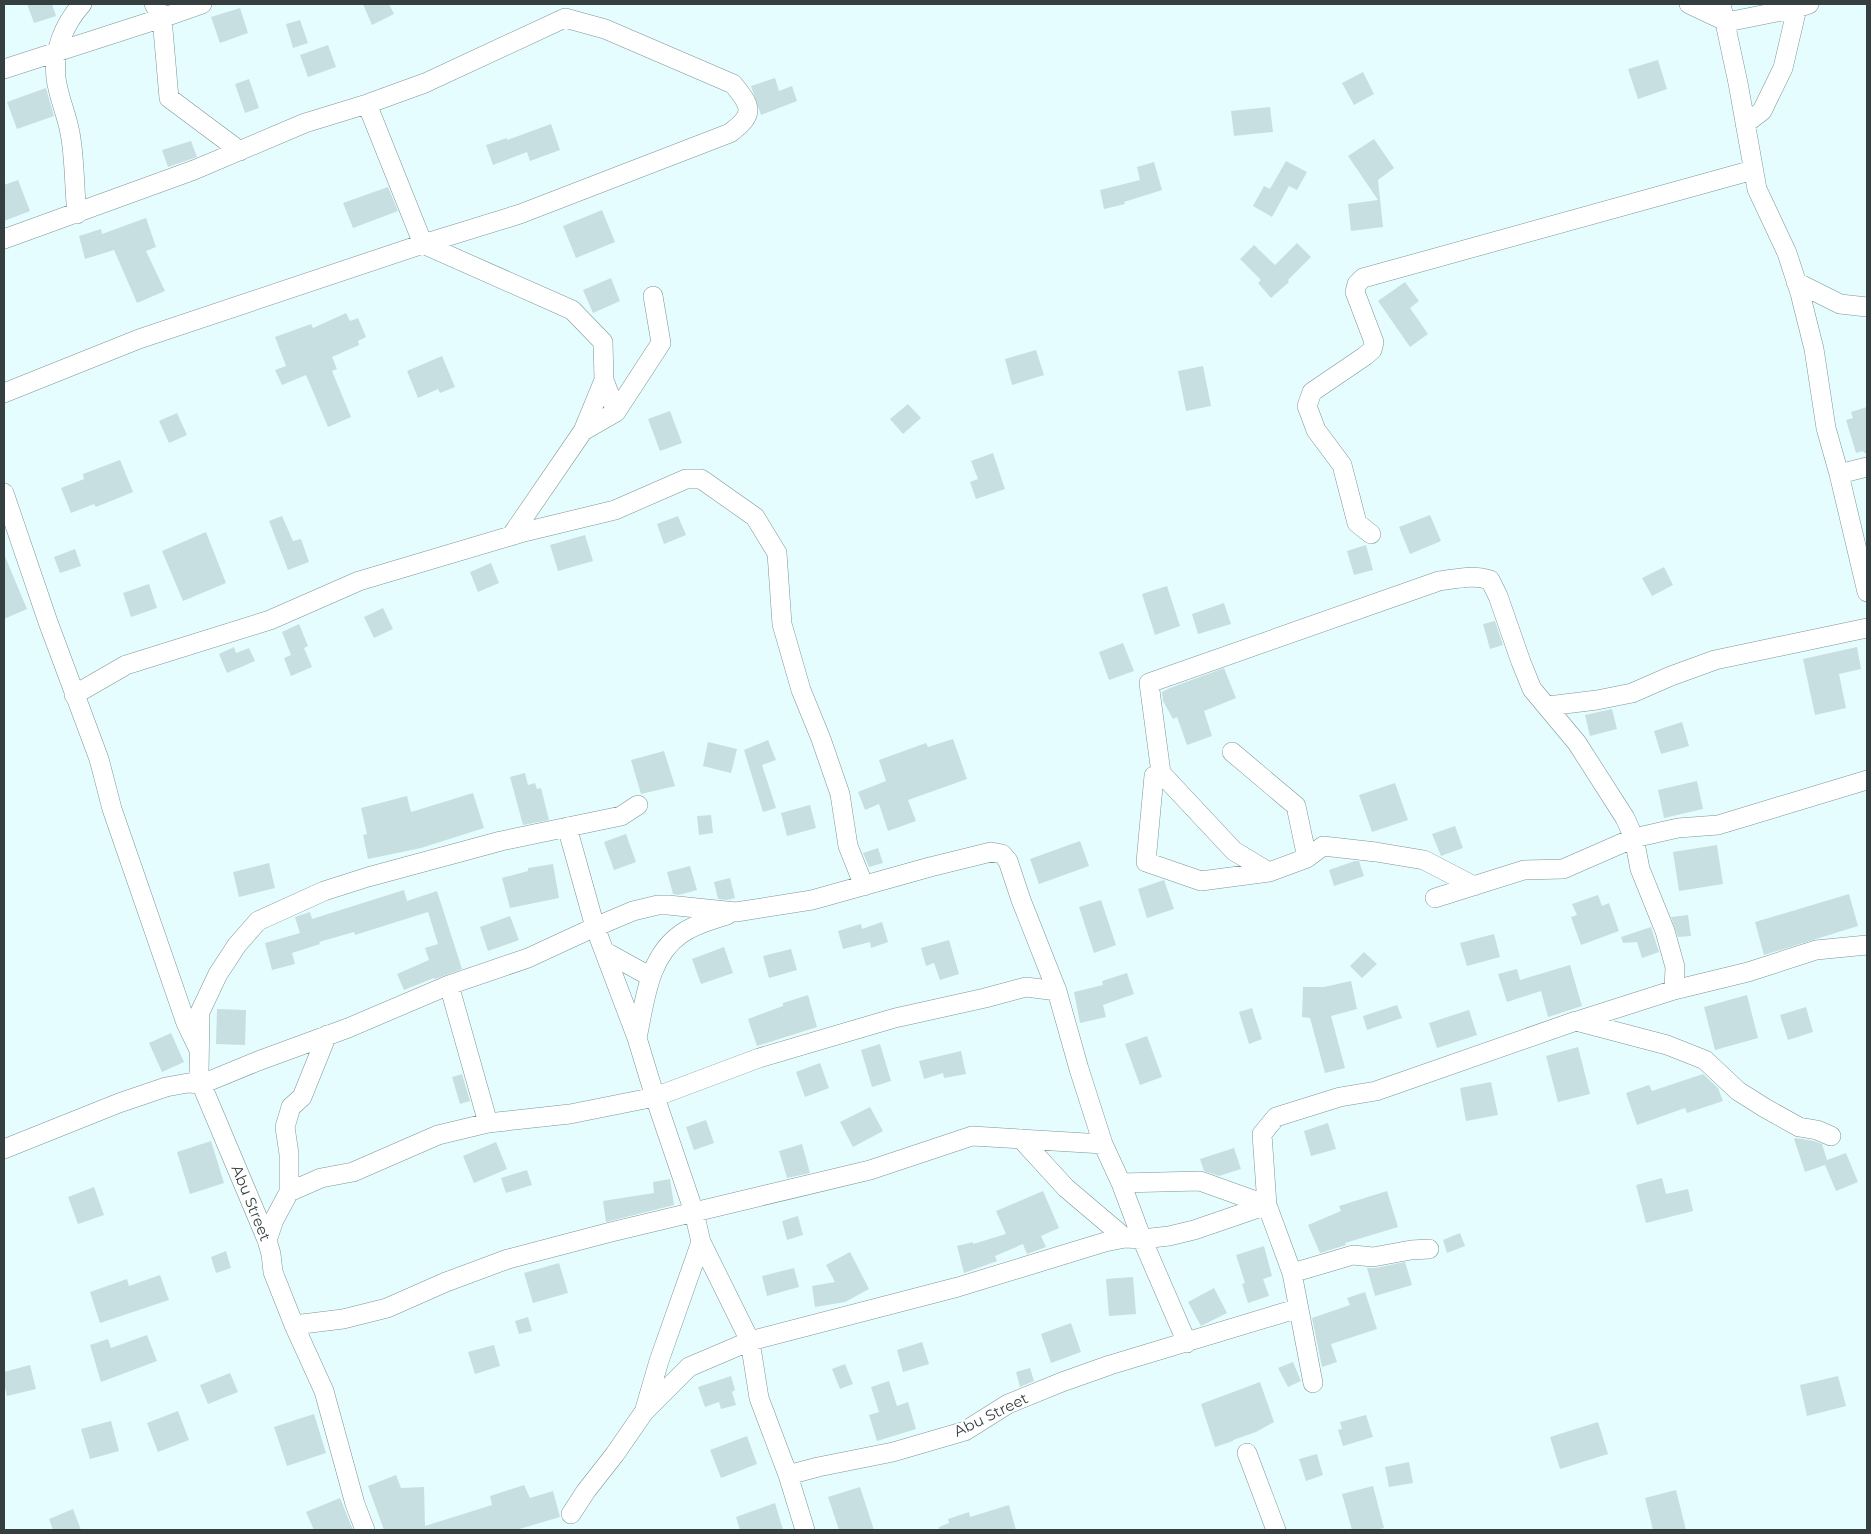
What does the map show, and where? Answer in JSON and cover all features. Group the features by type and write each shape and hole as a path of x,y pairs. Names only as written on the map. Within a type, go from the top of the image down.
{"street":[{"path":"77,214 70,134 56,78 56,51 75,11 82,4"},
{"path":"4,69 56,51 160,9 202,4"},
{"path":"1689,4 1727,22 1803,6 1783,68 1762,111 1745,124"},
{"path":"1722,4 1727,22 1757,189 1787,253 1796,282 1814,350 1826,428 1867,592"},
{"path":"160,9 169,98 240,151"},
{"path":"4,240 194,170 304,123 367,104 424,82 563,11 733,84 744,98 748,112 745,122 730,133 520,214 423,244 139,339 4,392"},
{"path":"367,104 423,244 572,310 603,342 604,380 616,412"},
{"path":"1371,534 1357,523 1342,465 1316,430 1307,406 1312,392 1372,350 1374,342 1355,292 1357,284 1363,278 1753,170"},
{"path":"1796,282 1840,304 1867,307"},
{"path":"583,431 616,412 661,343 653,296"},
{"path":"511,536 583,431 604,380"},
{"path":"1839,474 1867,467"},
{"path":"74,694 126,665 270,620 359,581 511,536 615,510 686,479 702,479 755,516 777,552 782,624 801,690 821,739 840,794 848,846 864,886"},
{"path":"4,494 74,694 99,759 112,809 186,1023 200,1053"},
{"path":"1857,548 1867,531"},
{"path":"1269,872 1234,851 1161,773 1149,683 1439,581 1481,577 1490,580 1498,596 1532,689 1548,706 1577,744 1625,818 1634,838 1640,870 1665,931 1675,967 1674,990"},
{"path":"1548,706 1597,700 1632,693 1715,660 1867,628"},
{"path":"1232,752 1296,806 1307,858"},
{"path":"1161,773 1154,776 1146,862 1200,881 1269,872 1307,858 1323,846 1424,860 1474,886"},
{"path":"1435,898 1524,870 1563,869 1634,838 1678,828 1718,825 1867,780"},
{"name":"Abu Street","path":"365,1530 355,1504 324,1391 294,1325 273,1272 267,1240 202,1084 199,1073 200,1012 218,974 237,945 258,921 324,891 368,877 502,841 621,816 638,805"},
{"path":"567,827 595,926 637,1038 694,1212 701,1242 750,1341 759,1398 788,1475 805,1530"},
{"path":"637,1038 655,963 664,950 681,934 704,922 736,912 812,900 991,852 1002,854 1008,861 1021,900 1057,991 1078,1069 1103,1144 1121,1183 1134,1239 1187,1343"},
{"path":"4,1150 119,1103 166,1087 188,1083 202,1084 449,985 528,958 595,926 633,911 658,905 736,912"},
{"path":"1313,1383 1292,1273 1266,1205 1262,1134 1276,1117 1340,1097 1376,1091 1576,1021 1674,990 1748,972 1816,950 1867,946"},
{"path":"604,951 651,977"},
{"path":"449,985 488,1123"},
{"path":"289,1192 321,1178 353,1172 438,1135 488,1123 570,1114 655,1097 759,1058 895,1018 1026,987 1057,991"},
{"path":"1576,1021 1667,1045 1705,1060 1738,1090 1765,1108 1799,1127 1817,1130 1832,1136"},
{"path":"267,1240 274,1220 289,1192 289,1154 285,1127 291,1107 302,1097 327,1035"},
{"path":"294,1325 344,1319 387,1308 446,1282 508,1259 870,1170 972,1136 1103,1144"},
{"path":"1021,1139 1066,1188 1134,1239"},
{"path":"1121,1183 1200,1181 1266,1205"},
{"path":"571,1514 644,1412 689,1367 750,1341 958,1287 1105,1242 1169,1236 1194,1230 1266,1205"},
{"path":"644,1412 701,1242"},
{"path":"1292,1273 1353,1255 1373,1257 1411,1250 1429,1249"},
{"name":"Abu Street","path":"788,1475 893,1452 965,1431 1008,1404 1062,1382 1110,1365 1299,1308"},
{"path":"1247,1453 1276,1530"}],"building":[{"path":"27,4 52,4 56,16 34,23"},
{"path":"363,4 389,4 394,14 372,25"},
{"path":"240,8 248,33 220,43 211,17"},
{"path":"300,20 308,43 293,48 286,24"},
{"path":"328,45 336,67 308,77 300,55"},
{"path":"1658,60 1667,89 1638,99 1628,69"},
{"path":"1363,72 1374,94 1354,105 1342,83"},
{"path":"775,78 779,91 792,86 797,101 761,115 751,86"},
{"path":"249,79 259,108 245,113 235,84"},
{"path":"46,88 54,116 17,129 7,102"},
{"path":"1270,107 1273,132 1234,136 1231,111"},
{"path":"551,124 560,150 530,161 527,152 493,165 486,145 507,138 507,140"},
{"path":"1374,139 1394,168 1378,180 1383,227 1351,231 1348,204 1378,200 1348,156"},
{"path":"191,141 197,157 168,167 162,150"},
{"path":"1286,161 1307,172 1297,190 1289,186 1272,217 1253,206 1264,186 1270,189"},
{"path":"1154,162 1162,190 1124,202 1125,204 1104,209 1100,190 1140,180 1137,167"},
{"path":"18,180 30,211 4,221 4,185"},
{"path":"388,187 398,211 353,228 343,203"},
{"path":"602,210 615,242 576,258 563,226"},
{"path":"146,218 156,247 146,251 165,291 137,303 114,250 85,259 79,236 101,229 102,234"},
{"path":"1297,243 1311,257 1288,280 1289,282 1271,298 1258,283 1261,280 1240,259 1254,245 1275,265"},
{"path":"611,278 620,301 593,313 583,290"},
{"path":"1405,282 1419,301 1410,308 1428,334 1410,347 1378,301"},
{"path":"346,313 350,321 358,318 366,337 358,341 359,345 332,357 337,369 332,371 351,417 328,427 306,375 282,385 275,370 286,366 275,337 311,324 313,328"},
{"path":"1036,350 1044,375 1012,385 1005,359"},
{"path":"442,356 455,387 440,393 438,389 418,398 407,371"},
{"path":"1203,366 1211,406 1186,411 1178,371"},
{"path":"908,404 921,418 903,434 890,419"},
{"path":"1867,407 1867,453 1863,451 1856,453 1846,420 1853,418 1851,412"},
{"path":"670,411 682,443 660,451 648,419"},
{"path":"177,413 187,435 169,443 159,421"},
{"path":"993,453 1005,489 976,499 970,482 978,479 971,461"},
{"path":"120,460 133,492 96,507 94,504 71,513 61,488 84,479 83,474"},
{"path":"1430,515 1441,541 1410,554 1399,527"},
{"path":"282,516 293,541 301,539 309,562 288,570 269,521"},
{"path":"678,516 686,535 664,544 657,524"},
{"path":"206,532 226,583 183,601 162,551"},
{"path":"585,535 593,561 558,571 550,545"},
{"path":"1366,545 1373,570 1354,575 1347,551"},
{"path":"75,549 81,566 60,573 54,557"},
{"path":"4,554 27,609 4,619"},
{"path":"491,563 499,583 478,592 470,572"},
{"path":"1664,567 1673,585 1652,596 1642,578"},
{"path":"149,584 157,608 131,617 123,593"},
{"path":"1167,586 1180,626 1155,635 1142,594"},
{"path":"1224,603 1231,624 1198,634 1192,614"},
{"path":"383,608 393,629 374,638 364,617"},
{"path":"1495,621 1503,645 1490,649 1483,624"},
{"path":"299,624 308,646 304,648 312,667 291,676 284,658 291,655 282,632"},
{"path":"1123,643 1134,671 1109,680 1099,652"},
{"path":"234,647 236,653 249,648 255,661 227,673 219,654"},
{"path":"1857,647 1861,669 1839,674 1846,708 1815,715 1803,659"},
{"path":"1224,668 1236,698 1204,711 1212,736 1187,745 1177,717 1173,719 1163,701 1162,692"},
{"path":"1612,709 1617,729 1590,736 1585,715"},
{"path":"1682,722 1689,746 1661,754 1654,731"},
{"path":"953,739 967,779 908,800 916,821 888,831 879,804 865,810 858,792 886,781 879,760 926,743 928,747"},
{"path":"768,740 776,760 762,765 776,808 763,812 744,750"},
{"path":"708,742 737,749 731,773 703,766"},
{"path":"664,751 675,786 641,794 631,760"},
{"path":"525,773 528,785 535,783 537,789 541,788 549,820 523,825 510,777"},
{"path":"1697,781 1703,809 1664,818 1658,790"},
{"path":"1395,783 1408,820 1372,832 1359,795"},
{"path":"473,793 484,828 421,848 368,859 363,835 367,834 361,808 407,796 411,812"},
{"path":"810,805 816,828 787,836 781,813"},
{"path":"711,815 713,833 699,835 697,816"},
{"path":"1455,826 1463,848 1441,856 1432,834"},
{"path":"626,834 636,862 614,870 604,842"},
{"path":"1080,841 1089,866 1039,884 1030,859"},
{"path":"1717,845 1723,884 1679,891 1673,852"},
{"path":"878,848 883,863 869,867 863,853"},
{"path":"1359,861 1364,876 1334,886 1329,870"},
{"path":"269,863 275,888 239,897 233,872"},
{"path":"553,864 559,898 510,908 502,878 528,871 528,868"},
{"path":"690,866 697,890 679,895 673,894 667,872"},
{"path":"730,878 735,898 727,900 718,899 714,882"},
{"path":"1164,880 1174,909 1147,918 1138,889"},
{"path":"404,890 407,901 437,891 462,969 404,990 397,974 429,960 425,948 438,944 428,912 355,935 354,932 319,942 320,944 292,953 295,964 272,970 265,943 300,933 295,917 310,912 312,919"},
{"path":"1849,894 1858,926 1764,955 1755,922"},
{"path":"1598,895 1602,906 1609,903 1619,931 1581,945 1571,917 1577,915 1572,904"},
{"path":"1101,900 1116,945 1094,953 1079,907"},
{"path":"1688,915 1691,936 1678,937 1671,917"},
{"path":"510,916 519,940 488,951 480,927"},
{"path":"882,922 888,942 871,948 870,942 843,949 838,931 861,924 862,929"},
{"path":"1651,927 1659,952 1642,958 1637,942 1623,943 1621,937"},
{"path":"1494,934 1500,957 1467,966 1460,943"},
{"path":"949,940 959,974 940,980 934,963 926,966 921,948"},
{"path":"724,947 733,973 701,984 692,959"},
{"path":"791,949 797,970 769,978 763,956"},
{"path":"1364,952 1377,964 1362,978 1350,966"},
{"path":"1570,965 1582,1006 1548,1017 1541,991 1507,1002 1498,974 1517,969 1520,980"},
{"path":"1127,973 1134,994 1103,1005 1106,1017 1080,1023 1074,992 1103,985 1102,981"},
{"path":"1351,981 1357,1009 1331,1016 1345,1068 1325,1073 1310,1018 1302,1017 1303,987 1324,987"},
{"path":"808,995 817,1027 757,1046 748,1019 783,1006 783,1003"},
{"path":"1747,995 1758,1038 1715,1050 1704,1007"},
{"path":"1397,1005 1402,1018 1367,1030 1363,1016"},
{"path":"1806,1007 1813,1032 1788,1040 1780,1015"},
{"path":"1252,1008 1262,1039 1249,1044 1239,1012"},
{"path":"217,1009 246,1010 245,1045 216,1044"},
{"path":"1469,1010 1477,1035 1437,1048 1429,1023"},
{"path":"171,1033 184,1062 162,1072 149,1043"},
{"path":"1147,1036 1162,1077 1140,1085 1125,1044"},
{"path":"880,1044 891,1081 872,1087 861,1050"},
{"path":"1578,1047 1590,1094 1558,1102 1546,1056"},
{"path":"961,1051 966,1074 944,1078 943,1073 924,1079 919,1061"},
{"path":"820,1063 829,1088 805,1097 796,1072"},
{"path":"462,1074 470,1101 460,1104 452,1077"},
{"path":"1703,1074 1718,1088 1723,1101 1687,1113 1685,1108 1637,1125 1626,1093 1649,1085 1652,1091"},
{"path":"1491,1082 1498,1115 1466,1121 1460,1088"},
{"path":"870,1107 883,1131 853,1147 840,1122"},
{"path":"706,1120 714,1143 694,1150 686,1127"},
{"path":"1328,1123 1336,1149 1311,1156 1304,1131"},
{"path":"1794,1139 1822,1144 1827,1160 1846,1153 1858,1182 1836,1191 1825,1165 1805,1172"},
{"path":"211,1141 224,1183 190,1194 177,1152"},
{"path":"496,1142 507,1169 474,1183 463,1156"},
{"path":"802,1144 810,1173 787,1178 779,1151"},
{"path":"1234,1148 1241,1169 1219,1176 1204,1171 1200,1159"},
{"path":"527,1170 532,1185 506,1193 501,1178"},
{"path":"1662,1178 1666,1194 1688,1189 1693,1211 1646,1223 1636,1185"},
{"path":"670,1179 674,1205 606,1222 603,1201 654,1193 653,1182"},
{"path":"94,1187 104,1215 78,1224 68,1197"},
{"path":"1043,1191 1059,1228 1041,1236 1046,1247 1027,1254 1023,1244 995,1256 997,1261 964,1273 957,1246 973,1242 973,1244 1006,1234 996,1211"},
{"path":"1387,1191 1398,1227 1345,1243 1346,1245 1320,1253 1308,1225 1341,1211 1339,1206"},
{"path":"798,1216 803,1235 787,1240 782,1221"},
{"path":"1460,1233 1465,1246 1447,1253 1443,1240"},
{"path":"1264,1246 1272,1276 1263,1279 1269,1296 1248,1303 1242,1284 1245,1283 1236,1255"},
{"path":"226,1251 231,1268 216,1273 211,1257"},
{"path":"850,1252 869,1289 845,1302 815,1307 812,1286 835,1282 826,1265"},
{"path":"1405,1262 1412,1285 1375,1296 1367,1268"},
{"path":"559,1263 568,1293 533,1303 524,1273"},
{"path":"794,1268 799,1287 767,1296 762,1276"},
{"path":"160,1275 169,1300 100,1323 90,1292 127,1279 129,1286"},
{"path":"1133,1277 1136,1314 1109,1316 1106,1279"},
{"path":"1214,1288 1227,1313 1201,1326 1188,1302"},
{"path":"1365,1292 1377,1329 1331,1344 1337,1362 1322,1367 1312,1318 1350,1305 1347,1298"},
{"path":"528,1317 532,1331 519,1334 515,1321"},
{"path":"1071,1323 1081,1352 1051,1363 1041,1334"},
{"path":"147,1335 157,1361 101,1382 90,1345 108,1339 111,1348"},
{"path":"922,1342 929,1364 903,1372 897,1350"},
{"path":"494,1345 500,1366 475,1374 468,1352"},
{"path":"1293,1362 1301,1381 1288,1387 1278,1368"},
{"path":"845,1364 853,1384 840,1389 832,1369"},
{"path":"30,1365 36,1389 7,1396 4,1372"},
{"path":"1030,1368 1034,1381 1020,1387 1016,1372"},
{"path":"230,1373 238,1392 208,1404 200,1385"},
{"path":"731,1376 735,1390 732,1392 736,1405 721,1409 719,1402 705,1407 698,1387"},
{"path":"1838,1376 1846,1406 1807,1416 1800,1385"},
{"path":"889,1381 897,1406 908,1402 916,1429 877,1441 869,1415 879,1412 871,1387"},
{"path":"1260,1382 1274,1422 1256,1432 1215,1447 1201,1404"},
{"path":"178,1411 189,1440 158,1452 147,1423"},
{"path":"314,1414 326,1453 287,1466 274,1427"},
{"path":"1366,1415 1373,1437 1343,1446 1338,1430 1342,1429 1340,1422"},
{"path":"111,1421 119,1451 90,1459 81,1429"},
{"path":"1598,1422 1608,1454 1560,1469 1550,1437"},
{"path":"747,1436 757,1464 721,1478 710,1450"},
{"path":"1317,1454 1323,1475 1306,1481 1299,1459"},
{"path":"1409,1462 1413,1483 1389,1487 1385,1467"},
{"path":"396,1475 401,1488 424,1487 425,1526 492,1505 490,1496 524,1485 530,1498 553,1491 560,1517 516,1530 384,1530 368,1486"},
{"path":"1373,1486 1384,1528 1352,1530 1342,1494"},
{"path":"860,1487 874,1530 839,1530 828,1497"},
{"path":"1676,1490 1686,1530 1653,1530 1645,1498"},
{"path":"340,1498 353,1530 314,1530 306,1512"},
{"path":"775,1503 783,1530 740,1530 736,1517"},
{"path":"1009,1505 1016,1530 939,1530 939,1527 949,1523 948,1519 969,1512 970,1517"},
{"path":"73,1509 81,1530 53,1530 49,1519"}]}
